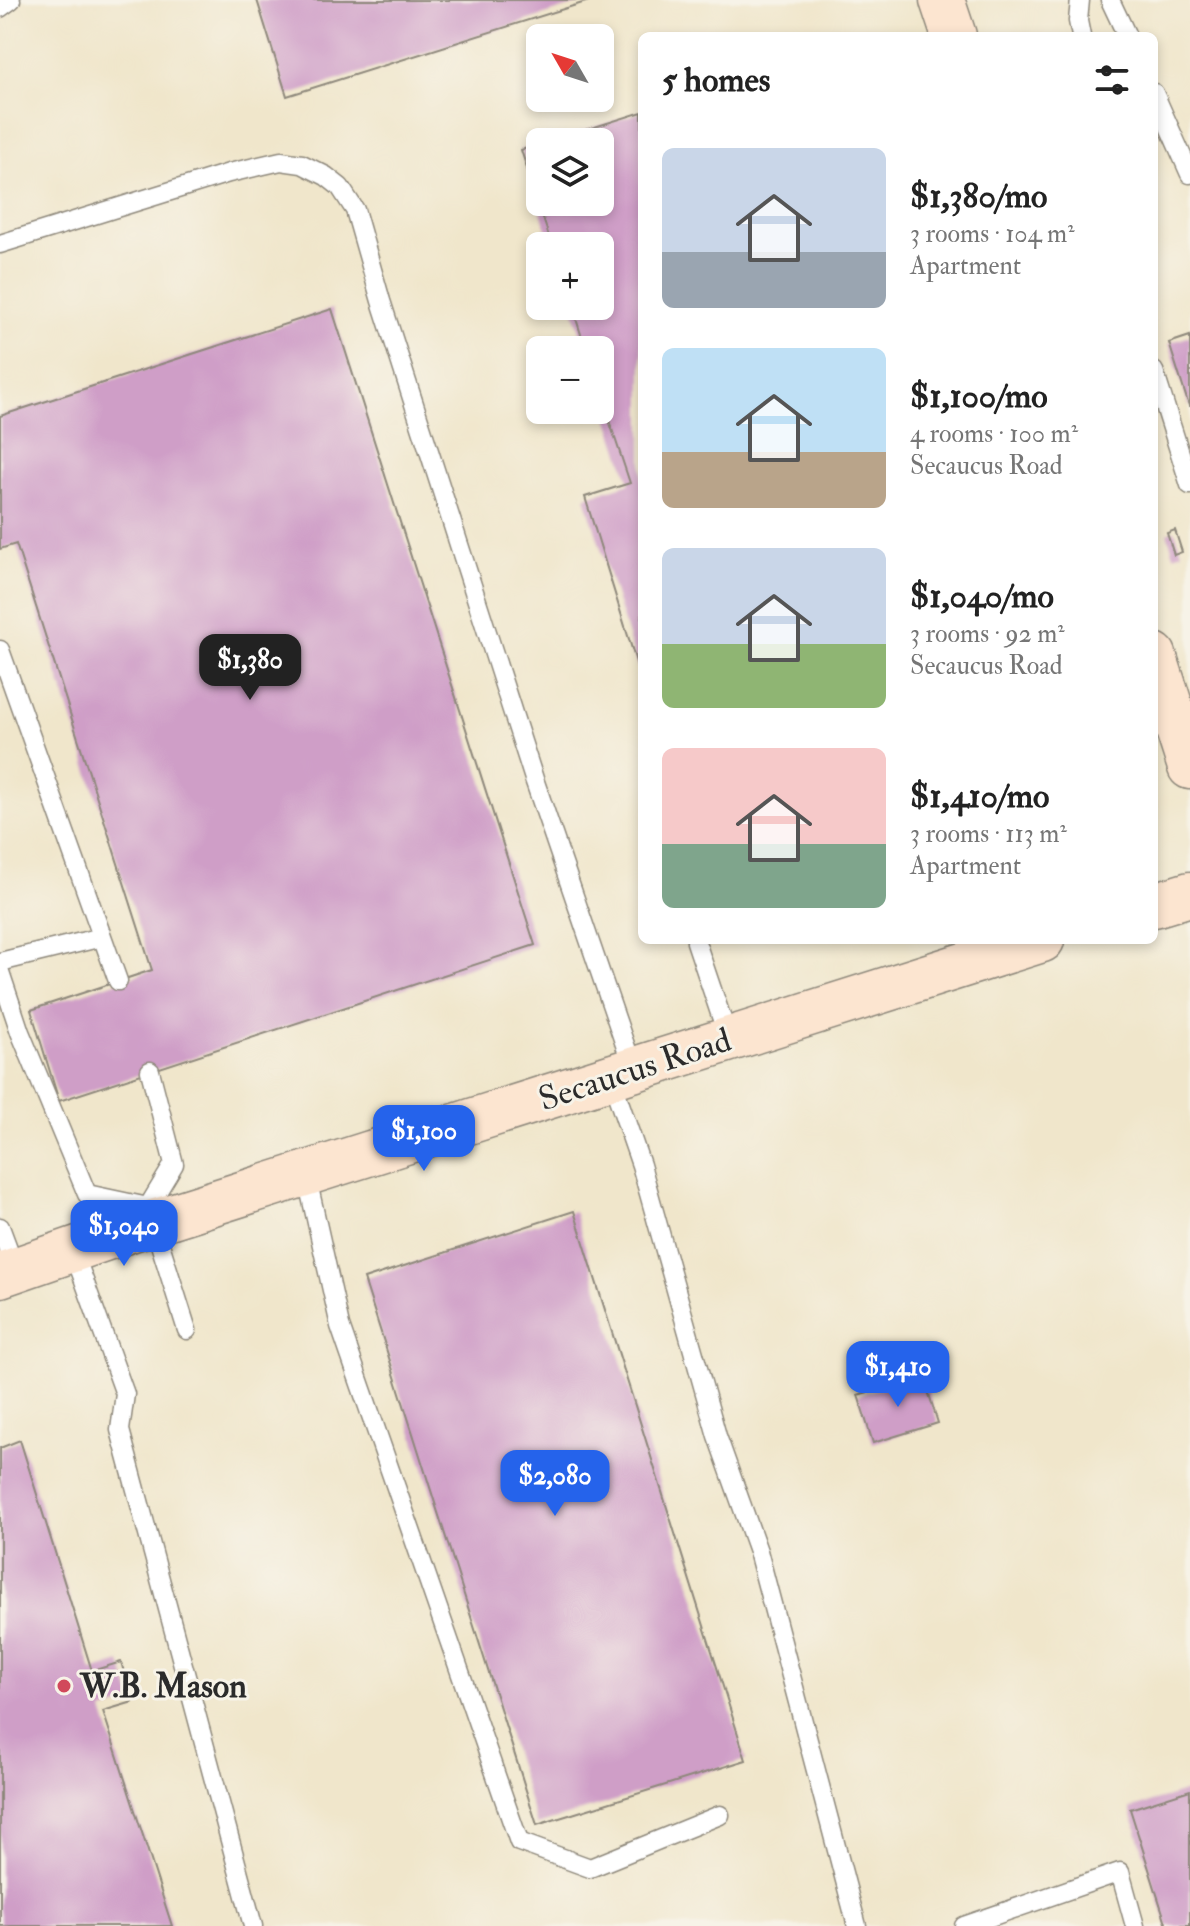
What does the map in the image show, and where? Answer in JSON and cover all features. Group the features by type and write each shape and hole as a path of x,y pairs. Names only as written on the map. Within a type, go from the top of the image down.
{"main road":[{"path":"942,0 953,32"},
{"path":"1158,667 1190,767"},
{"path":"1158,904 1190,894"},
{"name":"Secaucus Road","path":"8,1272 73,1250 150,1214 306,1174 1020,944"}],"lane":[{"path":"0,8 11,0"},
{"path":"1080,0 1080,32"},
{"path":"1110,0 1125,32"},
{"path":"1158,102 1190,174"},
{"path":"0,244 229,173 281,161 302,164 326,176 340,187 355,210 623,1074 641,1165 717,1436 758,1551 857,1926"},
{"path":"1158,384 1190,485"},
{"path":"0,650 118,981"},
{"path":"0,962 102,937"},
{"path":"697,944 729,1040"},
{"path":"0,972 20,1032 87,1194 150,1214"},
{"path":"150,1071 174,1164 150,1214 187,1330"},
{"path":"306,1174 340,1326 519,1842 590,1868 720,1815"},
{"path":"0,1227 8,1272"},
{"path":"73,1250 125,1394 120,1430 253,1926"},
{"path":"964,1926 1120,1872 1135,1926"}],"building":[{"path":"257,0 589,0 589,1 287,96"},
{"path":"638,113 638,668 585,497 630,483 610,424 614,424 614,336 582,336 576,320 614,320 614,232 547,232 542,216 614,216 614,128 591,128"},
{"path":"526,148 526,165 521,150"},
{"path":"332,309 535,945 59,1101 31,1010 152,970 16,544 0,549 0,416"},
{"path":"1190,336 1190,406 1189,406 1169,343"},
{"path":"1175,530 1182,552 1174,555 1167,533"},
{"path":"574,1211 746,1760 537,1825 364,1279"},
{"path":"923,1375 938,1423 873,1443 858,1395"},
{"name":"W.B. Mason","path":"20,1440 92,1671 121,1662 133,1702 103,1711 172,1926 0,1926 0,1448"},
{"path":"1190,1790 1190,1926 1167,1926 1130,1809"}],"place":[{"name":"W.B. Mason","path":"64,1686"}]}
